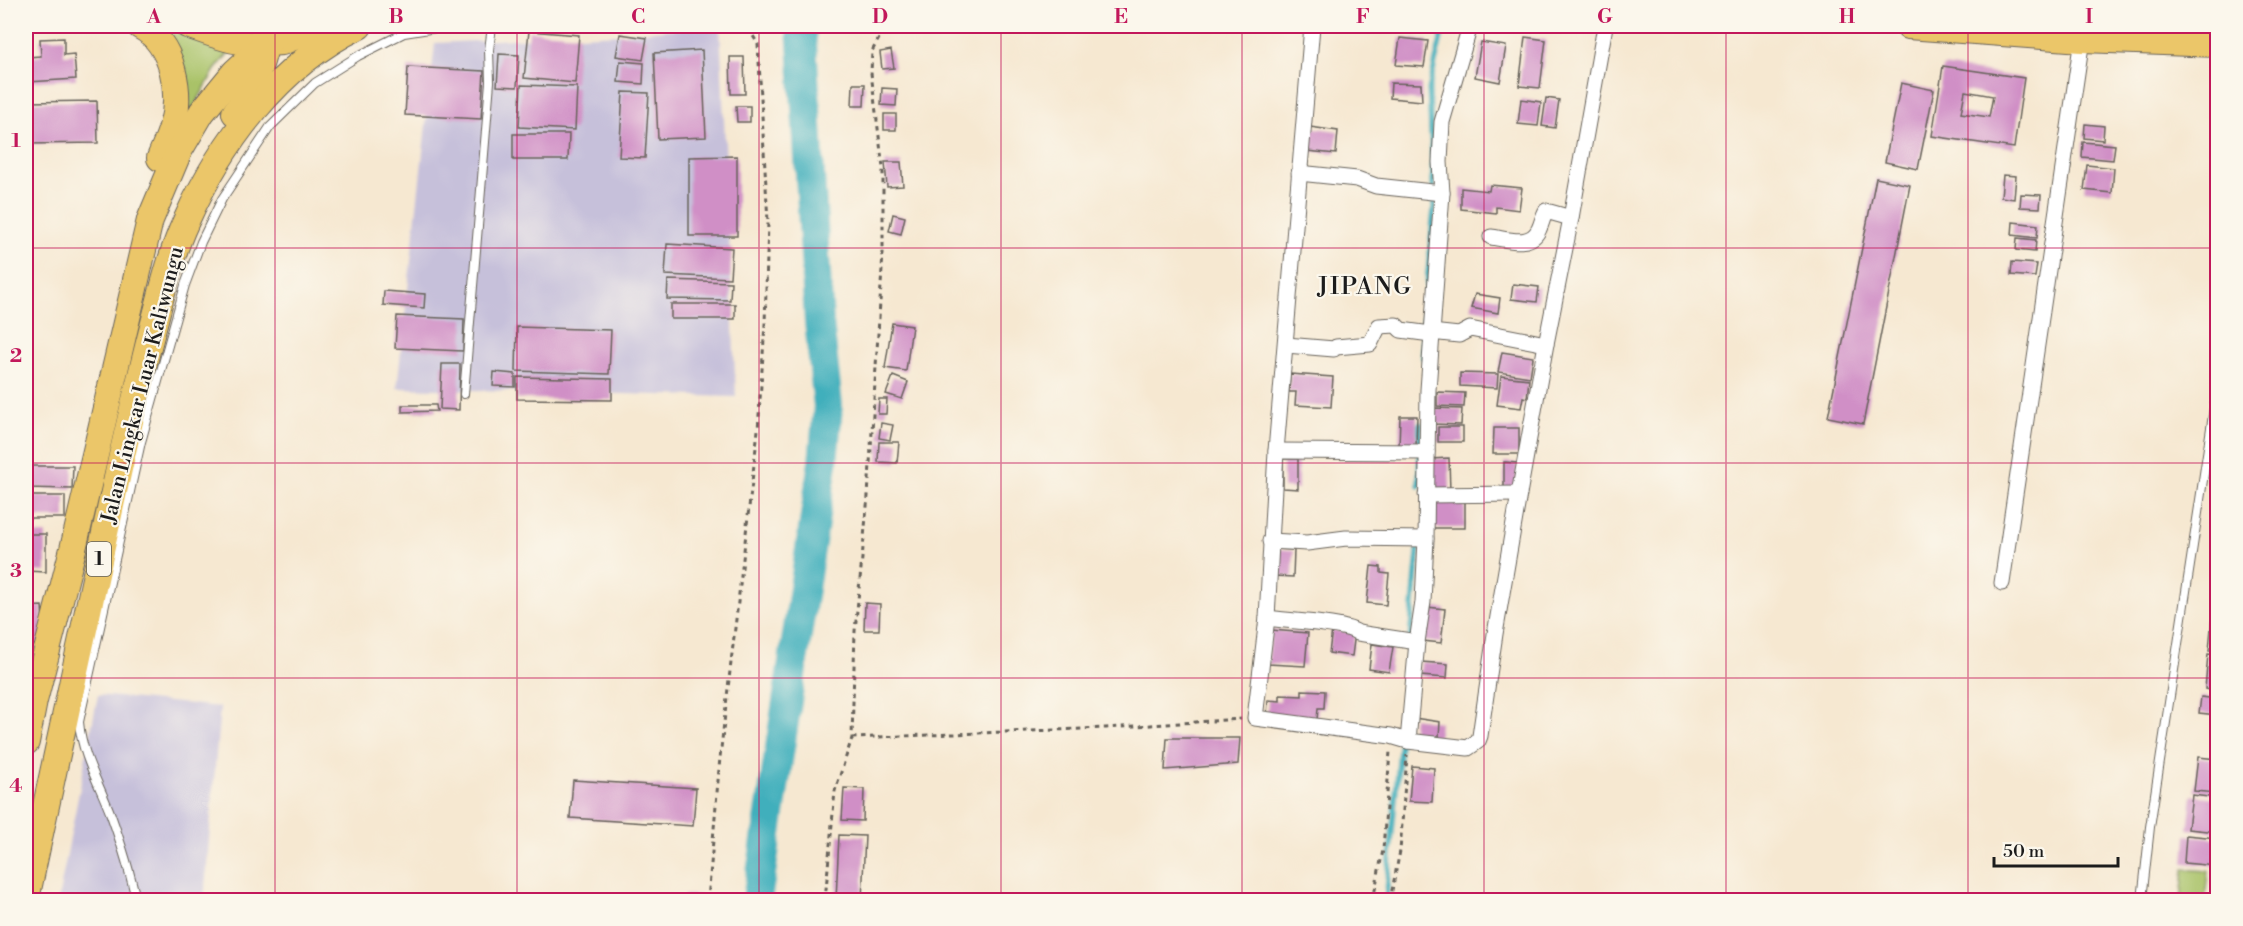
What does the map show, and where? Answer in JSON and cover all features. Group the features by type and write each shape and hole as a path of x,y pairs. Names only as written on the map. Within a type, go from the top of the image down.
{"highway":[{"path":"140,26 147,29 164,51 175,84 172,126 151,186 150,220"},
{"name":"1","path":"150,220 179,151 202,112 264,34 285,26"},
{"path":"264,34 282,42 320,26"},
{"name":"1","path":"185,223 208,179 238,131 269,93 310,56 358,26"},
{"path":"1908,26 2082,39 2217,44"},
{"name":"1","path":"185,223 187,191 190,182 251,88 260,70 264,34"},
{"name":"Jalan Lingkar Luar Kaliwungu","path":"26,742 30,699 71,559 150,220"},
{"name":"Jalan Lingkar Luar Kaliwungu","path":"26,899 131,412 158,309 185,223"}],"main road":[{"path":"187,26 235,42 251,44 264,34"}],"street":[{"path":"1312,26 1276,451 1267,618 1255,718 1468,748 1478,741 1519,494 1605,26"},
{"path":"1400,739 1409,642 1423,602 1421,539 1426,495 1420,452 1435,192 1440,162 1442,122 1470,26"},
{"path":"2002,583 2082,39"},
{"path":"1299,173 1357,179 1376,186 1435,192"},
{"path":"1491,237 1530,240 1538,231 1546,211 1571,218"},
{"path":"1286,345 1334,349 1370,344 1379,326 1396,326 1401,330 1459,335 1470,329 1546,344"},
{"path":"1276,451 1420,452"},
{"path":"1426,495 1519,494"},
{"path":"1270,541 1307,543 1346,538 1421,539"},
{"path":"1267,618 1331,625 1354,629 1358,633 1409,642"}],"lane":[{"path":"136,900 130,870 81,744 79,722 141,442 185,285 201,242 222,199 270,127 315,83 358,56 404,33 448,26"},
{"path":"464,394 490,82 489,50 492,26"},
{"path":"2142,900 2150,827 2217,382"}],"path":[{"path":"708,900 720,757 758,430 765,324 768,222 758,44 747,26"},
{"path":"825,900 835,791 852,738 855,631 868,496 883,253 883,168 872,90 872,51 886,26"},
{"path":"852,738 1106,728 1255,718"},
{"path":"1373,900 1400,739"},
{"path":"1390,900 1400,851 1400,739"}],"shaded area":[{"path":"720,26 736,397 397,388 435,43 620,34"},
{"path":"98,695 220,707 204,900 58,900"}],"green space":[{"path":"149,26 165,26 231,50 215,70 175,140 182,91"},
{"path":"2184,869 2208,871 2205,900 2181,900"}],"building":[{"path":"529,31 579,35 575,83 524,78"},
{"path":"620,34 647,38 643,60 616,56"},
{"path":"1525,37 1546,40 1540,88 1519,86"},
{"path":"64,38 64,55 74,54 76,79 28,82 27,57 41,56 40,39"},
{"path":"1400,38 1428,41 1424,67 1396,65"},
{"path":"1481,42 1506,46 1500,82 1475,77"},
{"path":"702,50 706,137 658,139 654,53"},
{"path":"891,50 894,68 882,69 880,52"},
{"path":"499,54 519,55 517,87 497,86"},
{"path":"730,57 744,57 745,94 731,94"},
{"path":"620,61 644,63 643,84 618,82"},
{"path":"1943,66 2024,78 2014,148 1932,136","holes":["1965,91 1993,96 1989,117 1961,113"]},
{"path":"408,67 484,71 481,119 405,115"},
{"path":"1391,83 1421,84 1422,101 1390,98"},
{"path":"1901,83 1934,90 1918,169 1885,162"},
{"path":"853,84 865,84 864,106 852,106"},
{"path":"521,85 577,87 575,130 519,127"},
{"path":"882,88 897,89 896,106 881,105"},
{"path":"623,92 649,93 645,158 619,157"},
{"path":"1546,98 1559,100 1555,128 1542,126"},
{"path":"1521,99 1541,102 1538,126 1518,124"},
{"path":"97,101 98,143 26,144 26,102"},
{"path":"736,106 750,106 750,122 737,122"},
{"path":"884,114 896,114 896,130 884,130"},
{"path":"2085,124 2104,126 2103,140 2084,138"},
{"path":"1310,127 1338,131 1336,154 1307,151"},
{"path":"513,134 569,134 568,160 513,160"},
{"path":"2083,142 2115,145 2113,160 2082,157"},
{"path":"737,156 737,236 689,236 689,157"},
{"path":"885,162 901,162 903,186 887,187"},
{"path":"2087,165 2114,168 2112,193 2084,190"},
{"path":"2003,175 2016,176 2014,199 2001,197"},
{"path":"1876,178 1910,185 1863,424 1828,417"},
{"path":"1490,185 1522,188 1519,210 1496,207 1496,213 1461,209 1461,188 1489,191"},
{"path":"2021,194 2041,195 2040,208 2020,207"},
{"path":"893,214 905,217 901,234 889,231"},
{"path":"2013,222 2038,225 2037,238 2012,235"},
{"path":"2017,238 2036,240 2035,252 2016,250"},
{"path":"667,244 732,248 730,278 665,275"},
{"path":"2012,262 2037,264 2035,277 2011,275"},
{"path":"668,280 731,282 730,300 667,299"},
{"path":"1513,284 1539,287 1537,302 1511,299"},
{"path":"384,291 425,294 424,308 383,305"},
{"path":"1475,294 1500,298 1498,313 1471,308"},
{"path":"671,304 735,304 735,319 671,319"},
{"path":"397,316 464,319 463,351 395,348"},
{"path":"892,323 912,326 906,371 885,368"},
{"path":"517,327 611,330 609,374 516,371"},
{"path":"1502,352 1533,357 1530,377 1498,372"},
{"path":"442,364 460,364 459,410 440,409"},
{"path":"494,372 515,374 515,387 493,386"},
{"path":"1460,373 1498,374 1497,388 1460,386"},
{"path":"1290,374 1333,377 1331,407 1295,405 1296,392 1289,392"},
{"path":"893,376 908,382 902,399 886,394"},
{"path":"1501,376 1529,379 1527,398 1523,397 1521,408 1497,405"},
{"path":"517,377 612,379 612,400 517,399"},
{"path":"1437,392 1465,393 1464,407 1437,406"},
{"path":"879,399 887,399 886,414 878,414"},
{"path":"402,405 436,405 437,411 402,412"},
{"path":"1433,408 1462,409 1461,425 1432,424"},
{"path":"1400,416 1417,416 1416,448 1399,448"},
{"path":"881,423 893,425 890,440 879,438"},
{"path":"1438,427 1463,427 1463,442 1438,442"},
{"path":"1494,428 1519,428 1519,454 1493,454"},
{"path":"879,442 899,442 897,463 878,462"},
{"path":"1449,458 1450,492 1431,493 1430,459"},
{"path":"1283,459 1298,459 1298,489 1283,488"},
{"path":"1504,462 1517,463 1517,488 1504,488"},
{"path":"26,466 73,466 72,489 26,488"},
{"path":"26,496 65,496 65,518 26,518"},
{"path":"1431,501 1465,501 1465,528 1431,528"},
{"path":"26,534 46,534 46,572 26,571"},
{"path":"1275,549 1294,550 1293,577 1274,576"},
{"path":"1371,566 1381,567 1381,573 1389,574 1386,605 1367,603"},
{"path":"865,603 880,604 879,630 864,630"},
{"path":"42,606 44,644 26,645 26,607"},
{"path":"1427,607 1445,609 1441,643 1423,641"},
{"path":"2212,616 2217,617 2217,652 2209,651"},
{"path":"1271,630 1308,633 1305,666 1268,664"},
{"path":"1332,630 1355,633 1352,656 1329,653"},
{"path":"1372,644 1393,647 1389,672 1369,669"},
{"path":"2208,654 2217,655 2217,691 2205,689"},
{"path":"1421,662 1448,664 1447,678 1420,676"},
{"path":"1302,690 1325,691 1324,708 1318,708 1317,720 1267,716 1268,700 1280,701 1280,695 1302,696"},
{"path":"2201,697 2217,699 2217,715 2199,713"},
{"path":"1414,718 1440,722 1439,737 1412,735"},
{"path":"2216,719 2217,746 2213,746"},
{"path":"1167,738 1240,738 1238,764 1165,770"},
{"path":"2198,757 2217,759 2217,793 2194,791"},
{"path":"1412,766 1434,768 1432,802 1409,801"},
{"path":"573,780 696,788 693,826 570,818"},
{"path":"844,788 864,789 863,821 842,820"},
{"path":"2192,795 2217,798 2217,832 2188,829"},
{"path":"839,835 865,836 862,900 836,900"},
{"path":"2186,835 2217,838 2217,866 2184,863"},
{"path":"684,895 700,895 700,900 684,900"}],"waterway":[{"path":"757,900 823,463 828,406 819,322 801,26"},
{"path":"1423,358 1423,326 1434,207 1429,89 1444,26"},
{"path":"1419,486 1420,424"},
{"path":"1386,900 1418,550"}],"district":[{"name":"JIPANG","path":"1365,287"}]}
